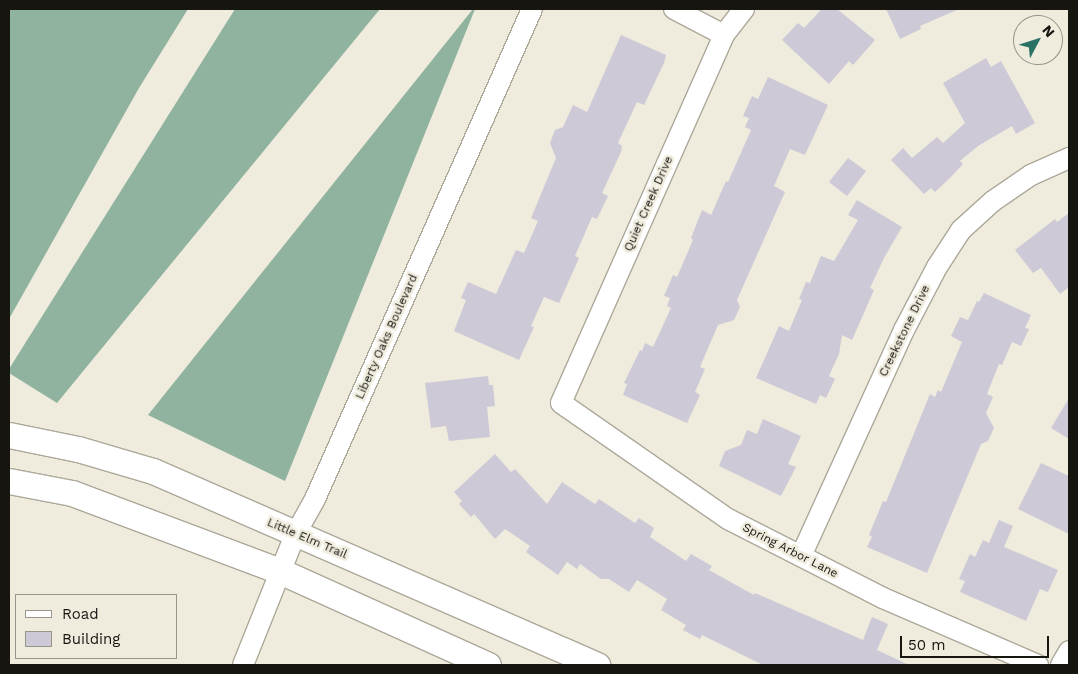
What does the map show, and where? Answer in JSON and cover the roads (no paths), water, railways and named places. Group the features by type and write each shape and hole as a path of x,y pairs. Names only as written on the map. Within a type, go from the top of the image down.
{"street":[{"name":"Liberty Oaks Boulevard","path":"243,665 282,572 295,535 315,499 532,9"},
{"path":"674,9 724,36"},
{"name":"Quiet Creek Drive","path":"561,403 724,36 744,9"},
{"name":"Creekstone Drive","path":"801,556 904,330 936,267 961,230 992,201 1031,175 1069,158"},
{"name":"Spring Arbor Lane","path":"561,403 728,519 884,598 1038,665"},
{"name":"Little Elm Trail","path":"9,435 78,449 153,471 295,535 598,665"},
{"path":"9,481 72,493 282,572 488,665"},
{"path":"1061,665 1069,651"}]}
